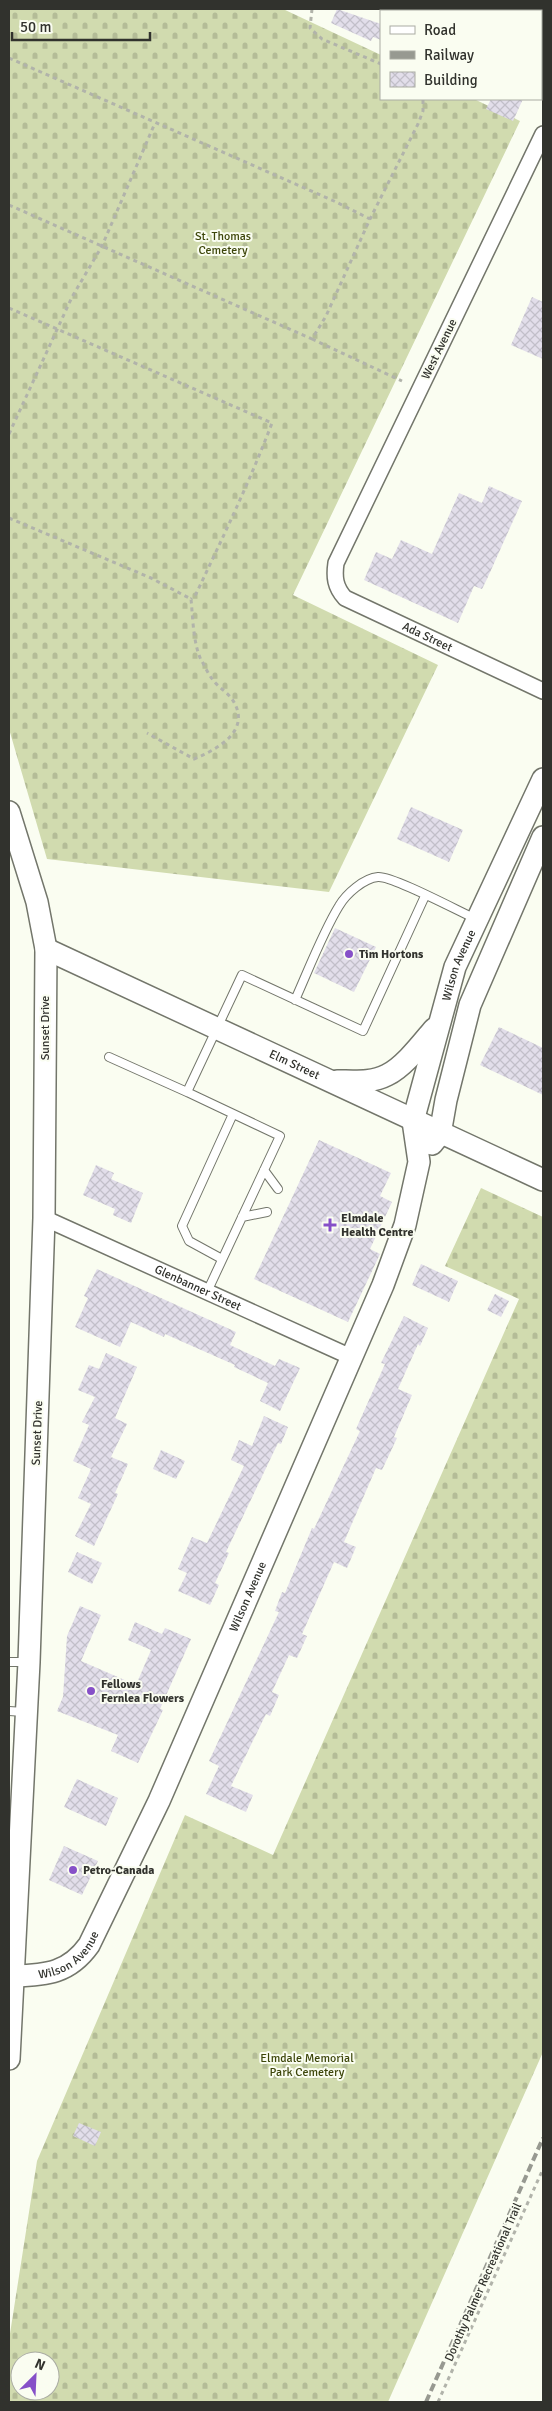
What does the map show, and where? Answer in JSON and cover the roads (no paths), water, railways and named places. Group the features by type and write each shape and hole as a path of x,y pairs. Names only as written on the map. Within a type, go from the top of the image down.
{"street":[{"name":"West Avenue","path":"336,564 543,134"},
{"name":"Ada Street","path":"336,564 336,582 345,598 543,691"},
{"name":"Wilson Avenue","path":"14,1976 61,1970 81,1956 89,1945 159,1801 383,1285 405,1225 419,1162 412,1121 437,1025 455,968 543,779"},
{"name":"Sunset Drive","path":"9,812 36,902 46,948 44,1218 19,1662 14,1976 9,2059"},
{"path":"524,820 543,830"},
{"name":"Wilson Avenue","path":"419,1162 440,1134 446,1100 470,1005 543,837"},
{"name":"Elm Street","path":"46,948 412,1121 543,1180"},
{"path":"330,1081 365,1081 388,1075 415,1051 437,1025"},
{"name":"Glenbanner Street","path":"44,1218 351,1357"}],"lane":[{"path":"295,1000 339,906 353,891 370,879 379,877 394,880 477,920"},
{"path":"187,1092 242,974 363,1031 425,896"},
{"path":"109,1057 280,1136 207,1292"},
{"path":"222,1258 189,1241 182,1226 233,1114"},
{"path":"264,1170 278,1189"},
{"path":"242,1217 268,1212"}],"railway":[{"path":"426,2402 543,2138"}],"place":[{"name":"Tim Hortons","path":"349,954"},
{"name":"Elmdale Health Centre","path":"330,1225"},
{"name":"Fellows Fernlea Flowers","path":"91,1691"},
{"name":"Petro-Canada","path":"73,1870"}],"park label":[{"name":"St. Thomas Cemetery","path":"223,243"},
{"name":"Elmdale Memorial Park Cemetery","path":"307,2065"}]}
